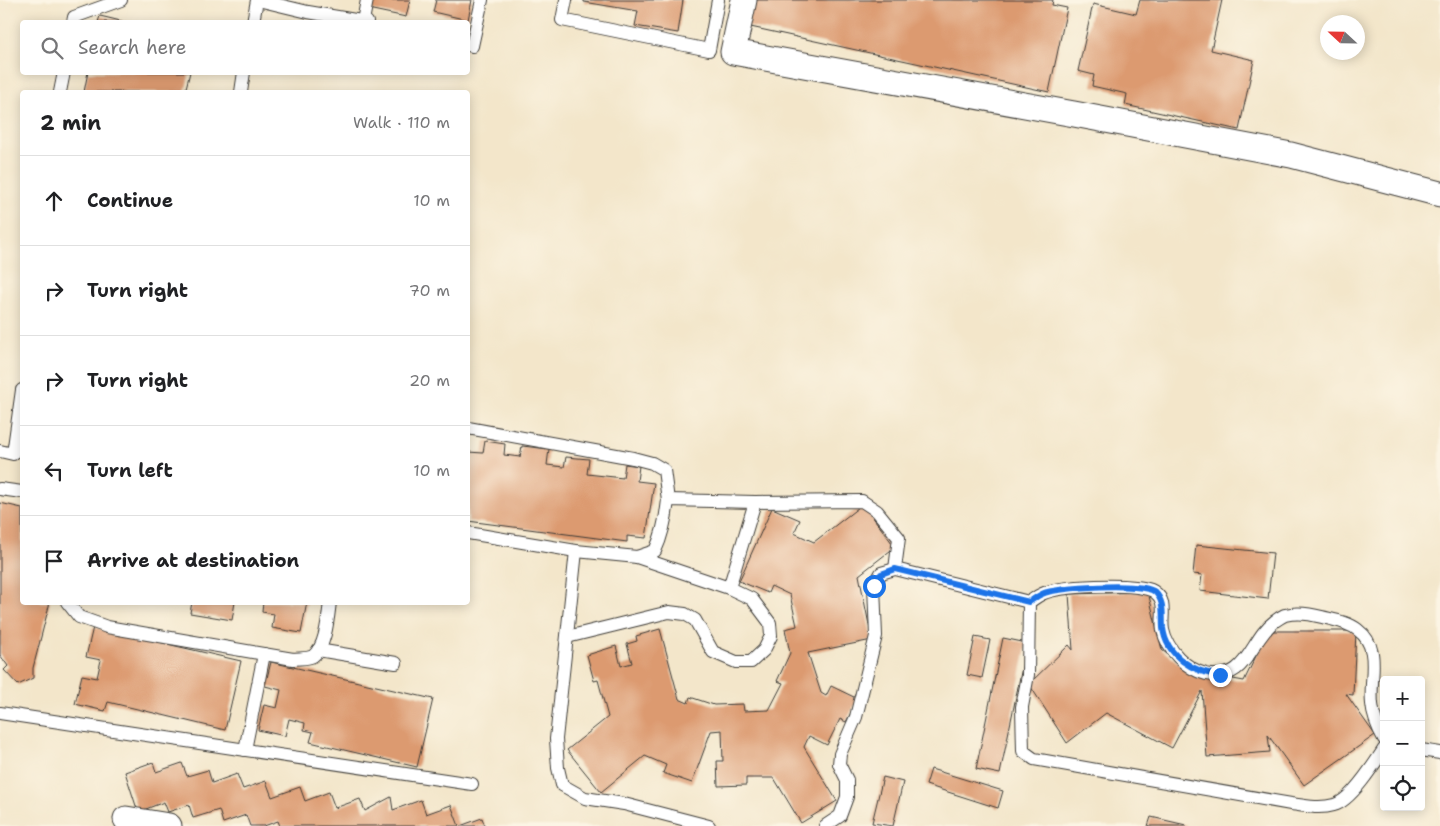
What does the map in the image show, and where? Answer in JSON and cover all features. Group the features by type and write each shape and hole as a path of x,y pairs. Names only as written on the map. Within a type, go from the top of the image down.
{"street":[{"path":"744,0 733,52 1290,155 1440,194"},
{"path":"126,818 170,826"}],"lane":[{"path":"73,20 74,17 121,0"},
{"path":"253,20 257,0 309,6 358,20"},
{"path":"365,20 367,0"},
{"path":"470,46 472,46 482,0"},
{"path":"566,0 562,20 709,50 718,0"},
{"path":"60,90 63,75"},
{"path":"241,90 244,75"},
{"path":"12,454 20,403"},
{"path":"470,428 633,458 652,463 664,470 668,500 664,526 655,551 637,557"},
{"path":"0,489 20,492"},
{"path":"668,500 755,502 862,501 877,511 899,538 895,569"},
{"path":"728,588 755,502"},
{"path":"470,533 576,551 637,557 728,588 752,599 770,623 771,636 764,650 751,662 736,662 713,652 695,620 685,614 669,612 567,636"},
{"path":"576,551 556,739 558,768 562,785 584,798 624,804 709,826"},
{"path":"825,826 840,816 847,797 847,780 839,764 840,754 856,716 876,636 874,586 881,574 895,569 1029,602 1042,594 1062,589 1102,586 1138,587 1153,590 1162,600 1163,630 1170,646 1176,655 1193,668 1206,674 1229,674 1240,668 1270,625 1284,615 1308,614 1342,622 1357,629 1367,639 1374,660 1371,703 1374,720 1380,731"},
{"path":"1029,602 1028,675 1022,708 1022,730 1024,750 1034,758 1320,808 1337,805 1353,791 1367,776 1380,755"},
{"path":"70,605 80,617 108,627 293,659 311,657 318,650 324,637 329,605"},
{"path":"318,650 396,663"},
{"path":"245,750 264,654"},
{"path":"0,713 472,784"},
{"path":"1425,751 1440,753"}],"building":[{"path":"370,0 410,0 406,17 368,9"},
{"path":"436,0 472,0 468,20 433,12"},
{"path":"584,0 683,0 678,33 635,26 638,11 584,2"},
{"path":"751,0 1053,0 1052,5 1067,8 1049,92 746,26"},
{"path":"1140,0 1222,0 1211,50 1254,60 1239,130 1125,105 1127,94 1092,86 1094,75 1078,71 1093,4 1136,14"},
{"path":"100,16 117,20 99,20"},
{"path":"87,75 189,75 186,90 84,90"},
{"path":"485,441 505,444 504,455 520,457 522,446 549,449 547,465 564,467 566,457 589,459 587,474 623,478 625,464 639,466 637,481 654,483 646,538 627,536 627,542 470,521 470,452 483,453"},
{"path":"0,503 20,508 20,605 49,605 33,668 33,678 18,685 4,670 8,666 0,655"},
{"path":"863,504 895,547 859,575 872,640 808,653 821,693 826,696 831,686 858,699 846,722 840,719 827,745 809,736 804,747 837,801 801,823 774,778 746,778 746,785 718,786 717,761 723,761 722,730 711,731 692,783 663,773 666,765 645,756 601,792 567,750 608,717 598,680 594,681 587,655 616,646 621,666 632,663 627,644 637,641 636,636 660,629 679,699 688,703 690,697 714,705 743,704 744,711 769,710 783,683 777,681 790,653 785,629 797,626 790,595 771,586 768,593 739,581 772,508 800,520 794,533 814,542"},
{"path":"1196,545 1273,553 1268,599 1200,591 1202,575 1193,574"},
{"path":"1148,592 1162,650 1198,678 1200,673 1244,681 1268,631 1356,631 1353,695 1346,694 1375,735 1304,785 1268,735 1270,752 1207,757 1202,691 1172,748 1106,713 1067,743 1029,684 1069,645 1073,650 1069,594"},
{"path":"191,605 234,605 232,620 190,613"},
{"path":"263,605 306,605 301,633 272,628 274,614 262,612"},
{"path":"93,627 241,661 225,730 108,702 105,711 75,704 82,675 97,678 101,660 86,657"},
{"path":"975,637 990,640 982,678 967,675"},
{"path":"1003,638 1027,643 1000,774 976,769"},
{"path":"271,662 433,699 417,767 310,742 313,732 304,730 305,723 289,719 285,736 258,730 264,705 277,708 281,690 265,686"},
{"path":"153,762 156,772 182,763 187,776 208,770 212,783 237,774 243,789 266,781 272,797 300,787 305,801 329,792 335,808 360,799 365,811 391,797 393,810 421,800 426,814 451,805 459,826 280,826 278,821 264,826 250,826 246,815 223,823 219,810 193,818 189,805 168,812 164,802 138,812 125,772"},
{"path":"931,769 1003,791 998,808 926,785"},
{"path":"883,777 903,782 893,826 872,823"},
{"path":"1151,817 1186,825 1186,826 1148,826"},
{"path":"482,818 485,826 460,826"}],"route":[{"path":"874,586 881,574 895,569 1029,602 1042,594 1062,589 1102,586 1138,587 1153,590 1162,600 1163,630 1176,655 1193,668 1206,674 1220,675"}]}
